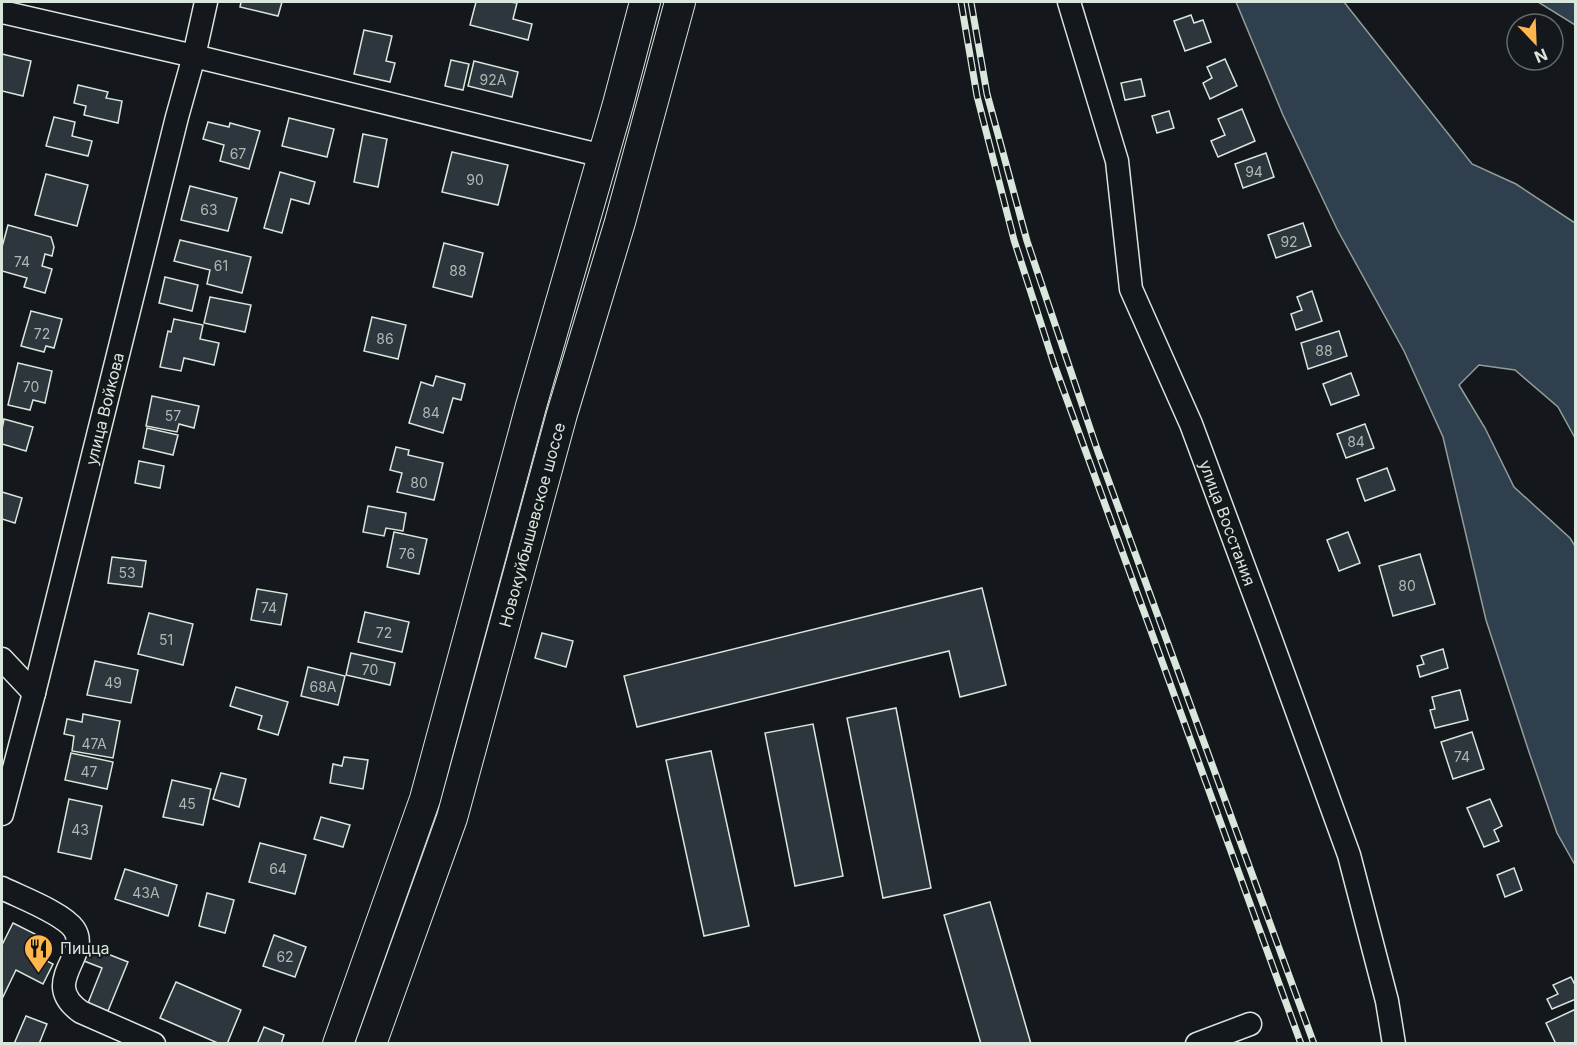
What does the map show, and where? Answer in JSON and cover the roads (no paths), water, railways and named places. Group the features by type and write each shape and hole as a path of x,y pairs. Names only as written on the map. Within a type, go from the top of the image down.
{"main road":[{"name":"Новокуйбышевское шоссе","path":"338,1044 425,799 531,406 645,2"},
{"name":"Новокуйбышевское шоссе","path":"371,1044 452,818 562,414 620,222 680,2"}],"street":[{"name":"улица Войкова","path":"2,814 206,2"},
{"name":"улица Восстания","path":"1069,2 1117,160 1131,290 1191,424 1349,855 1387,1001 1394,1044"},
{"path":"2,12 194,56 603,156"},
{"path":"2,659 34,693"},
{"path":"2,888 65,919 75,930 78,939 77,947 64,981 64,991 74,1007 154,1044"},
{"path":"1197,1044 1250,1024"}],"water":[{"path":"1236,2 1344,2 1472,164 1516,184 1575,223 1575,438 1558,407 1515,370 1479,365 1459,385 1485,428 1514,487 1570,538 1575,546 1575,865 1557,833 1486,620 1443,437 1404,351 1337,229 1283,115"},
{"path":"1538,2 1575,2 1575,25 1565,19 1565,12 1554,12"}],"railway":[{"path":"961,2 977,96 1014,240 1054,364 1301,1044"},
{"path":"971,2 987,94 1027,241 1097,449 1314,1044"}],"place":[{"name":"Пицца","path":"39,974"}]}
